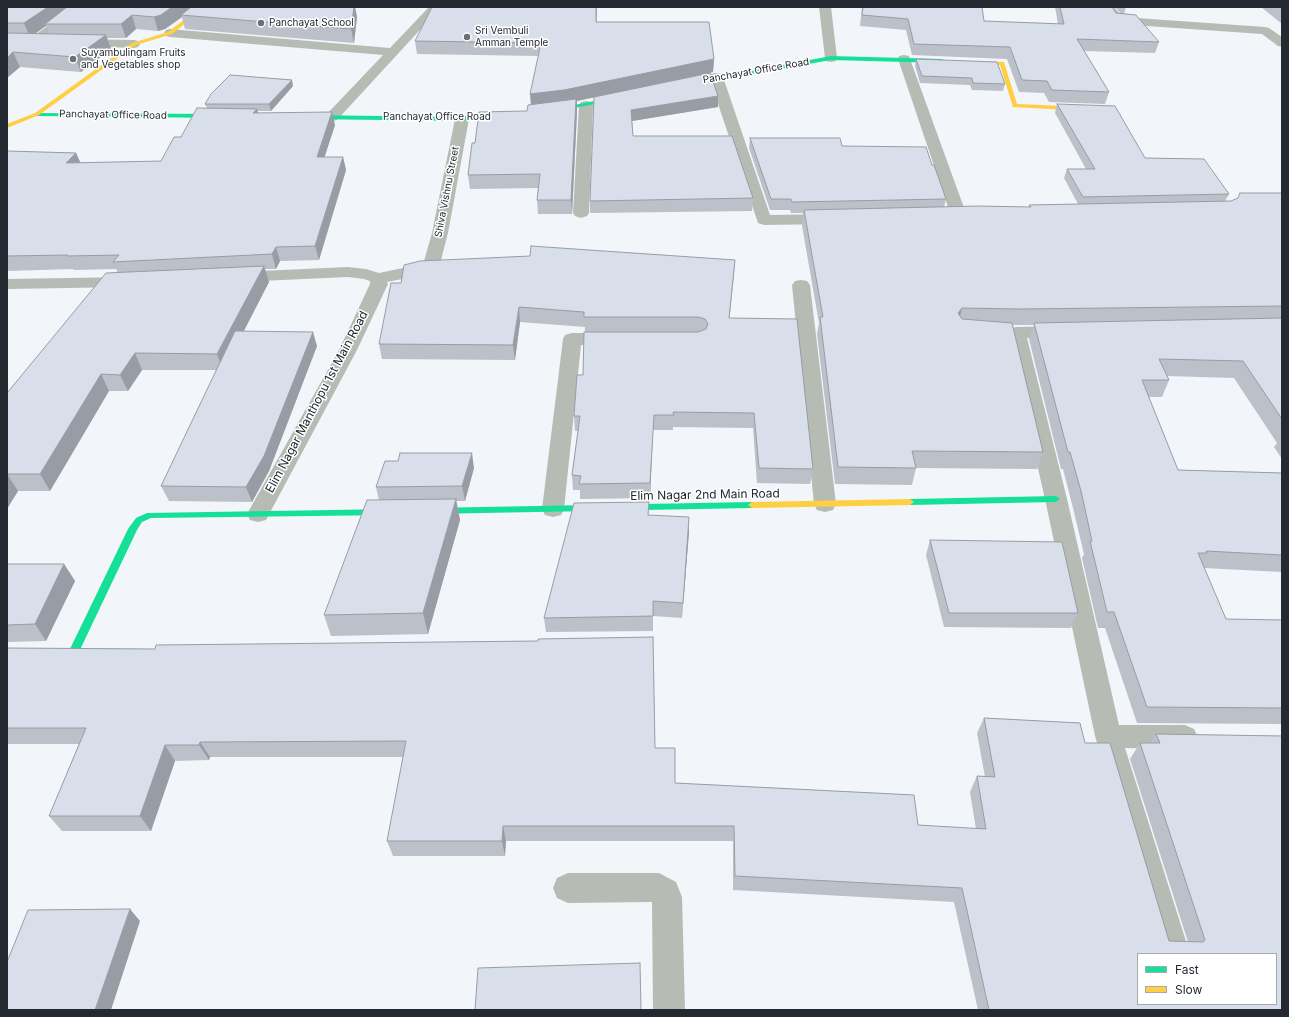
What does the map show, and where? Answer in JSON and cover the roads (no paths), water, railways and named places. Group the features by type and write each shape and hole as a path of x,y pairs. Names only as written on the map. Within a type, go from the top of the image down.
{"street":[{"path":"33,42 83,7"},
{"path":"20,42 134,44 170,33 204,7"},
{"path":"332,117 435,7"},
{"path":"825,7 831,58"},
{"path":"1108,7 1118,20 1265,31 1282,43"},
{"path":"170,33 393,52"},
{"path":"7,126 37,114 134,44"},
{"name":"Panchayat Office Road","path":"670,87 716,77 831,58 1002,63 1014,106 1096,109"},
{"path":"904,59 959,216"},
{"path":"716,77 764,220 850,218"},
{"path":"536,112 565,109 632,95"},
{"path":"581,213 586,105"},
{"name":"Panchayat Office Road","path":"37,114 236,116"},
{"name":"Panchayat Office Road","path":"292,116 462,119 514,115"},
{"name":"Shiva Vishnu Street","path":"378,278 406,273 432,264 440,234 462,119"},
{"path":"223,278 348,272 366,274 378,278"},
{"name":"Elim Nagar Manthopu 1st Main Road","path":"258,514 348,350 379,284 378,278"},
{"path":"7,284 146,281"},
{"path":"92,301 107,283"},
{"path":"801,285 825,504"},
{"path":"1080,332 1009,333 1056,498 1108,736 1174,953"},
{"path":"553,509 572,339 635,339"},
{"name":"Elim Nagar 2nd Main Road","path":"417,512 1056,498"},
{"path":"74,651 133,529 139,520 150,515 401,512"},
{"path":"1108,736 1211,737"},
{"path":"568,888 659,888 665,892 667,897 669,1010"}],"place":[{"name":"Panchayat School","path":"261,23"},
{"name":"Sri Vembuli Amman Temple","path":"467,37"},
{"name":"Suyambulingam Fruits and Vegetables shop","path":"73,59"}]}
